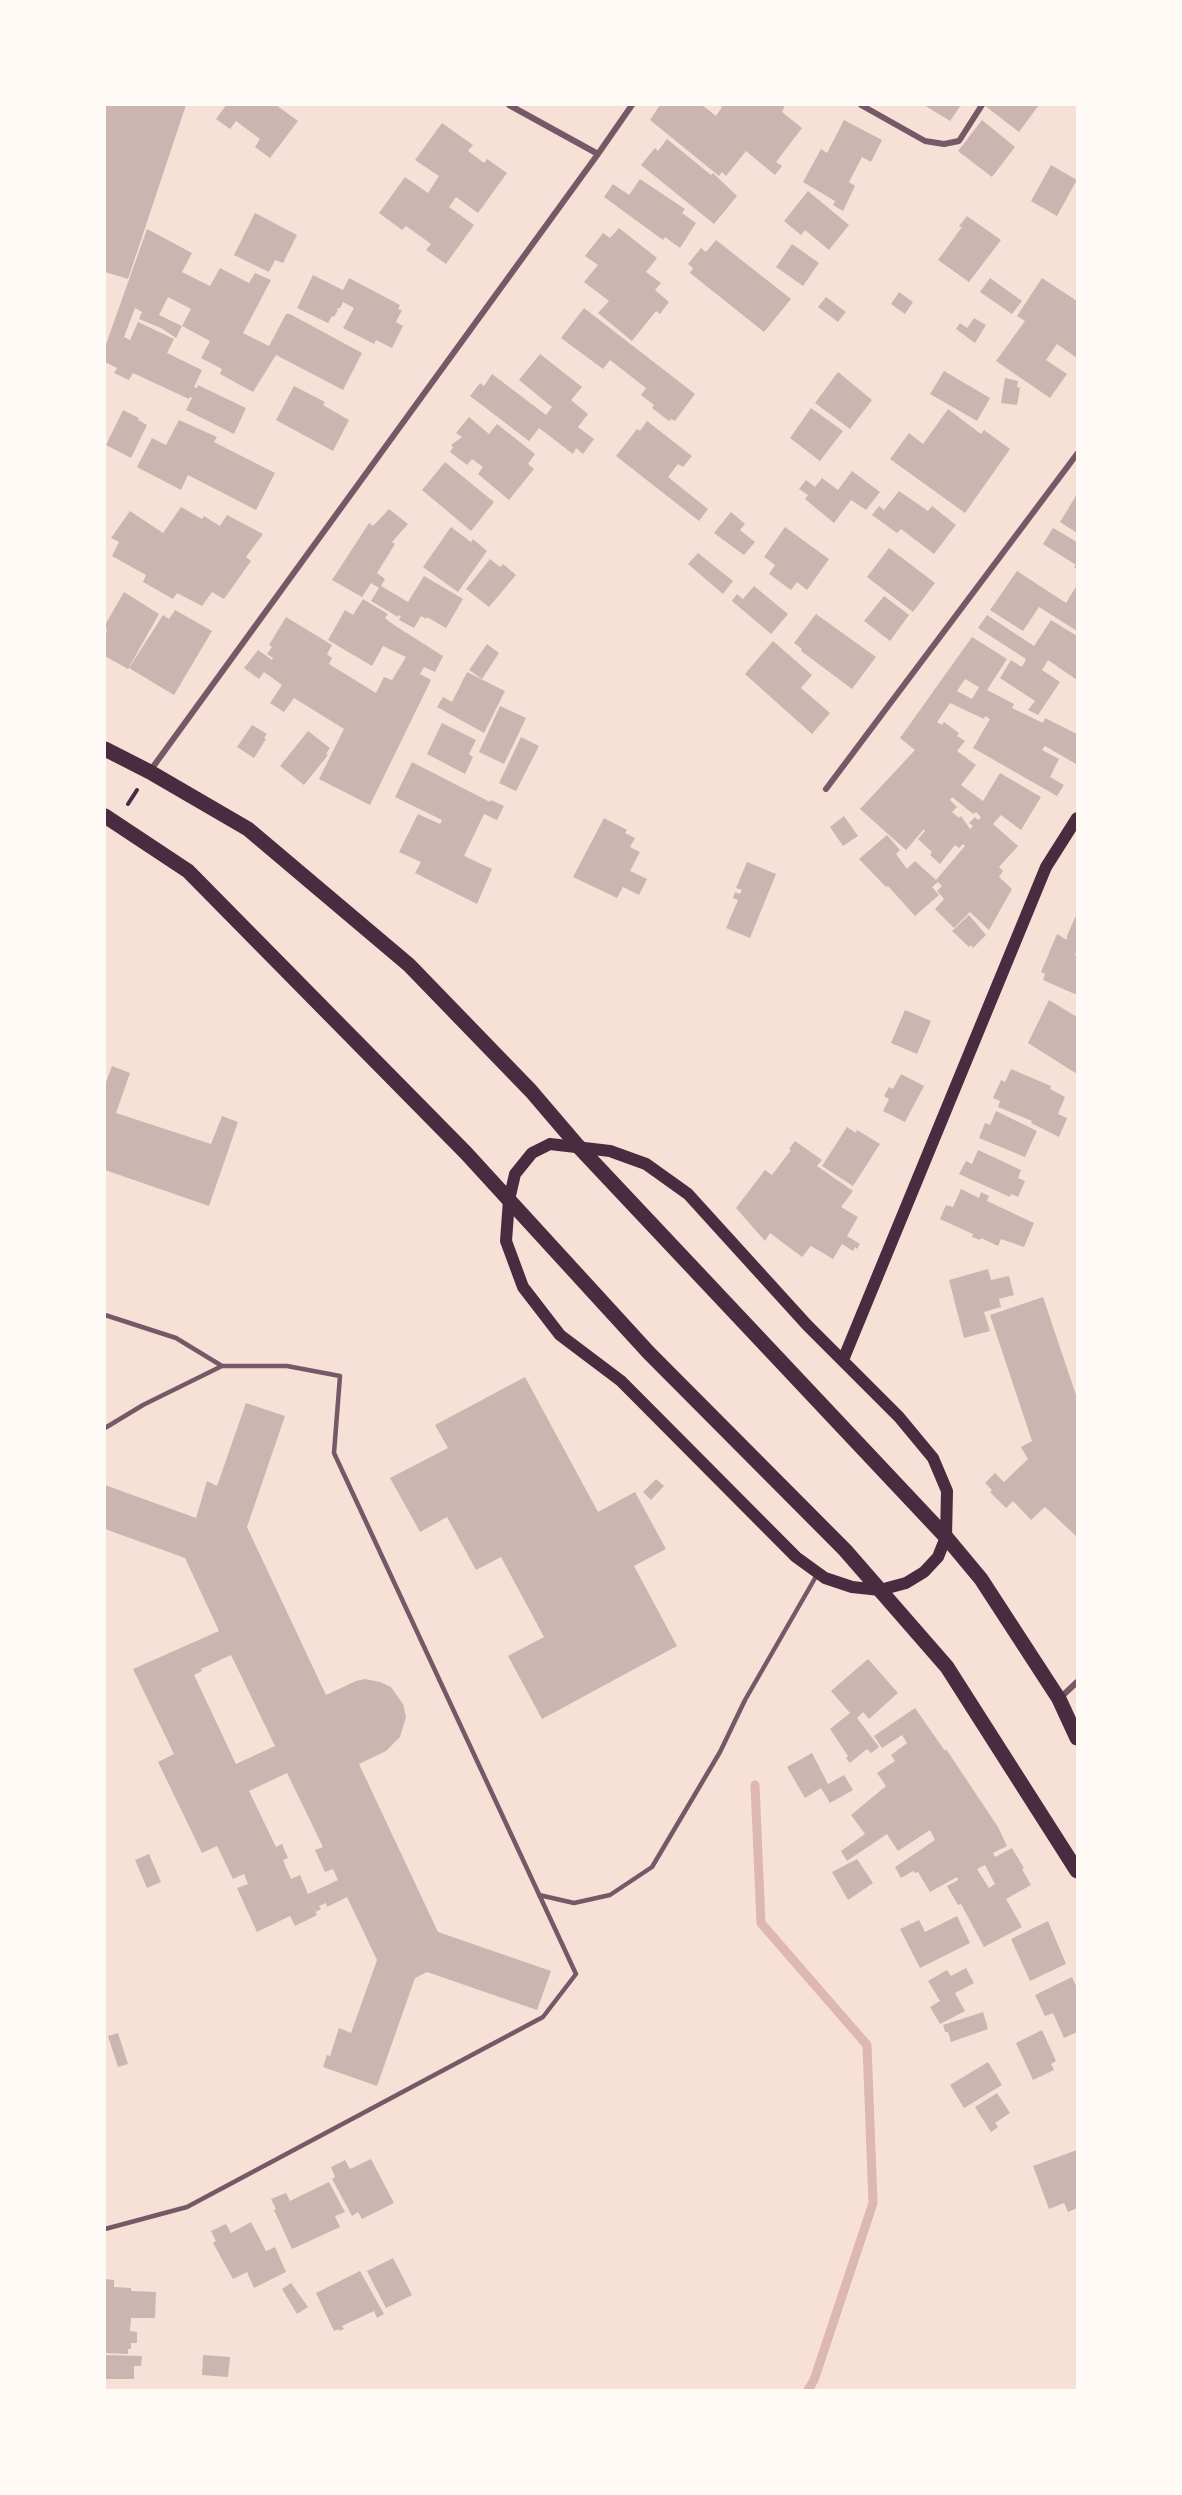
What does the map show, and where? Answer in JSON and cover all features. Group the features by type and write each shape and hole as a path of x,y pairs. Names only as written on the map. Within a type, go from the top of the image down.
{"main road":[{"path":"105,749 150,772 248,829 409,966 531,1091 578,1146 946,1537 981,1579 1059,1699 1077,1738"},
{"path":"843,1360 1046,867 1077,818"},
{"path":"110,819 188,871 466,1153 649,1353 845,1550 946,1667 1077,1871"},
{"path":"550,1144 578,1146 610,1151 646,1164 688,1194 807,1325 899,1417 933,1458 947,1491 946,1537 938,1557 924,1572 906,1583 880,1590 852,1587 825,1578 796,1557 621,1381 560,1335 523,1287 506,1241 508,1200 515,1174 532,1153 550,1144"}],"street":[{"path":"508,105 598,154"},
{"path":"150,772 632,105"},
{"path":"861,105 925,141 944,144 959,141 982,105"},
{"path":"826,789 1077,454"},
{"path":"1059,1699 1077,1682"}],"lane":[{"path":"105,1315 176,1338 222,1366"},
{"path":"105,1428 143,1405 222,1366 287,1366 340,1376 334,1454 576,1974 543,2017 187,2207 105,2229"},
{"path":"539,1895 574,1903 610,1895 652,1867 720,1752 746,1700 818,1573"}],"path":[{"path":"110,819 150,772"}],"building":[{"path":"105,105 186,105 128,279 105,272"},
{"path":"226,105 276,105 298,121 270,158 255,147 260,139 236,121 230,129 216,119"},
{"path":"660,105 702,105 716,116 722,107 719,105 785,105 782,112 802,128 776,162 782,166 775,175 746,151 726,176 722,172 719,176 650,120"},
{"path":"924,105 961,105 950,121"},
{"path":"984,105 1039,105 1019,132"},
{"path":"844,120 882,140 871,162 862,157 849,182 855,186 843,211 833,205 835,201 803,182 821,149 827,153"},
{"path":"982,120 1015,147 992,177 958,151"},
{"path":"442,123 473,145 468,151 484,163 487,159 507,173 478,213 456,197 449,207 474,225 446,264 426,250 431,244 406,226 402,230 379,213 405,177 428,193 439,176 415,160"},
{"path":"667,139 711,175 713,173 737,196 714,224 641,165 655,148 658,151"},
{"path":"1051,165 1077,180 1057,216 1031,201"},
{"path":"640,179 685,209 682,213 696,223 680,248 665,237 663,240 604,197 613,184 629,195"},
{"path":"808,191 849,225 829,250 805,230 801,235 784,221"},
{"path":"255,213 297,235 283,263 275,260 269,272 234,255"},
{"path":"967,216 1001,240 969,282 938,260 962,227 959,226"},
{"path":"619,228 657,258 646,272 661,283 655,290 669,302 660,314 656,311 632,341 598,313 609,301 584,282 598,265 585,256 603,233 610,238"},
{"path":"147,229 192,253 182,272 210,286 220,268 249,283 255,273 271,280 243,333 269,346 286,314 290,314 362,353 343,390 276,355 253,392 220,374 222,369 201,358 210,341 182,326 176,338 161,328 139,319 142,312 135,308 124,337 130,340 138,322 174,339 167,353 202,370 194,387 197,388 198,385 246,408 234,434 186,410 192,398 189,399 133,373 129,380 114,373 117,368 105,362 105,347","holes":["168,297 191,309 182,326 159,315"]},
{"path":"716,240 791,299 764,332 690,273 693,268 688,264 701,248 706,252"},
{"path":"792,244 819,263 803,286 776,267"},
{"path":"313,275 343,290 349,278 400,305 398,309 402,310 396,322 403,326 392,348 376,340 374,344 343,328 354,308 343,302 328,323 297,308"},
{"path":"990,278 1022,301 1012,314 980,292"},
{"path":"1042,278 1077,301 1077,358 1057,344 1046,360 1067,374 1050,398 996,361 1025,321 1017,316"},
{"path":"899,292 913,302 905,314 891,304"},
{"path":"826,297 846,312 838,322 818,307"},
{"path":"584,308 695,394 675,421 671,419 669,421 652,408 654,405 641,395 646,388 610,360 603,369 561,338"},
{"path":"974,318 986,325 975,343 956,329 960,323 967,328"},
{"path":"540,354 582,387 571,400 588,414 578,427 594,439 583,454 576,448 573,454 539,428 529,441 470,396 480,383 484,386 492,374 546,415 552,407 519,380"},
{"path":"944,371 990,398 977,421 930,394"},
{"path":"838,372 872,400 850,429 815,403"},
{"path":"1005,378 1018,381 1017,387 1020,388 1017,405 1001,403"},
{"path":"294,386 325,402 323,405 349,420 333,451 276,420"},
{"path":"811,408 843,431 820,461 790,438"},
{"path":"948,409 981,434 984,430 1010,449 965,513 890,459 909,433 923,444"},
{"path":"123,410 147,425 131,458 106,445"},
{"path":"469,417 489,434 497,424 535,454 528,464 534,469 509,500 478,474 483,467 472,459 467,465 450,452 453,447 451,445 462,437 456,433"},
{"path":"179,420 217,437 214,442 275,473 256,510 188,475 181,490 137,467 152,438 166,445"},
{"path":"647,421 692,456 683,467 678,464 668,477 708,509 699,521 616,456 637,429 640,431"},
{"path":"445,462 494,502 471,531 422,490"},
{"path":"852,471 880,492 866,510 851,500 834,523 805,499 808,495 799,489 806,480 815,487 822,478 838,490"},
{"path":"899,491 928,511 932,506 956,525 934,554 901,529 897,533 872,515 879,506 884,510"},
{"path":"1077,494 1077,533 1060,522"},
{"path":"181,507 202,519 204,516 220,526 227,515 263,534 246,557 251,561 224,599 212,592 202,606 177,593 173,599 143,582 146,575 112,556 119,542 111,538 130,511 163,533"},
{"path":"389,509 408,524 392,542 395,544 377,573 385,579 381,586 408,602 424,576 463,599 446,628 421,616 414,628 399,620 401,616 398,615 398,617 371,601 379,588 371,583 362,597 332,580 369,523 373,526"},
{"path":"731,512 745,524 740,530 755,542 744,555 714,533"},
{"path":"451,527 471,542 473,539 487,551 458,592 423,567"},
{"path":"785,527 829,559 807,590 797,582 791,590 769,574 775,565 764,557"},
{"path":"1053,528 1077,542 1077,569 1074,567 1076,565 1043,544"},
{"path":"889,548 935,583 913,612 867,577"},
{"path":"698,553 733,581 723,594 688,564"},
{"path":"490,559 500,567 503,564 516,575 489,607 466,589"},
{"path":"1017,571 1066,603 1077,585 1077,631 1039,607 1023,631 990,610"},
{"path":"754,586 788,614 771,634 732,601 737,594 743,599"},
{"path":"124,592 159,614 128,669 105,656 107,631 105,625"},
{"path":"884,596 909,615 890,641 864,621"},
{"path":"363,599 388,614 385,618 394,625 443,656 435,672 424,667 420,674 431,680 370,805 319,779 344,729 294,698 284,712 270,703 282,685 264,672 259,679 244,668 258,650 272,660 273,658 267,654 272,647 269,645 286,617 332,645 327,654 332,658 329,664 376,693 384,677 392,680 406,657 383,646 372,666 328,640 345,610 353,615"},
{"path":"175,610 212,631 174,695 129,668 163,615 169,619"},
{"path":"816,614 876,657 852,689 801,651 802,649 794,643"},
{"path":"987,615 1034,646 1051,620 1077,636 1077,680 1048,660 1042,670 1060,682 1038,715 1028,710 1035,701 1000,678 1011,660 1022,667 1026,659 978,628"},
{"path":"972,637 1007,659 987,690 1014,704 1012,708 1043,723 1045,718 1077,734 1076,764 1045,746 1042,750 1059,759 1050,777 1064,785 1057,796 973,748 990,719 985,716 984,719 950,703 937,722 942,725 944,722 959,733 957,736 965,741 957,751 976,765 961,785 983,801 1000,773 1041,797 1021,830 1001,815 993,824 1018,846 999,867 1003,871 999,877 1012,889 989,930 970,912 954,928 935,909 944,899 937,891 942,886 938,882 932,887 939,895 915,916 859,859 887,835 900,850 896,854 907,869 915,861 936,880 965,846 963,844 959,848 955,845 940,864 930,855 932,852 918,839 925,831 924,829 906,850 860,809 915,750 900,738","holes":["965,679 979,687 972,699 957,691","952,797 973,814 976,812 981,817 978,820 975,817 969,823 973,826 970,829 961,816 959,818 952,812 957,807 950,800"]},
{"path":"773,641 812,675 801,688 830,713 812,734 745,674"},
{"path":"487,644 499,653 482,679 469,670"},
{"path":"467,672 505,691 484,733 437,707 443,697 452,702"},
{"path":"500,706 526,718 504,764 479,752"},
{"path":"442,723 476,740 469,754 473,757 465,774 427,754"},
{"path":"252,725 267,734 254,758 237,747"},
{"path":"308,731 330,748 326,754 328,755 304,785 280,766"},
{"path":"521,737 539,746 516,791 499,783"},
{"path":"412,762 490,802 491,800 504,806 497,820 484,814 464,856 492,869 477,904 415,873 421,862 399,852 418,814 440,824 442,820 395,797"},
{"path":"844,816 858,836 843,846 830,827"},
{"path":"604,818 627,830 625,833 635,838 630,847 640,852 630,871 647,879 639,895 623,887 617,898 573,877"},
{"path":"747,862 776,874 750,938 726,928 738,900 733,898 735,892 740,894 742,890 736,888"},
{"path":"1077,913 1075,955 1077,956 1077,995 1043,980 1045,974 1041,972 1057,934 1067,940"},
{"path":"969,915 986,935 973,948 952,931"},
{"path":"1049,1000 1077,1017 1077,1074 1028,1043"},
{"path":"905,1010 931,1021 917,1054 891,1043"},
{"path":"112,1066 130,1073 116,1113 211,1144 222,1116 238,1122 209,1206 105,1170 105,1085"},
{"path":"1011,1069 1051,1086 1050,1089 1065,1097 1058,1114 1067,1118 1059,1137 1031,1123 1032,1121 998,1107 1000,1101 993,1098 1001,1080 1005,1082"},
{"path":"901,1074 924,1086 905,1122 883,1111 889,1099 884,1096 889,1087 893,1089"},
{"path":"996,1111 1037,1131 1025,1157 979,1138 985,1123 990,1125"},
{"path":"847,1127 856,1133 857,1130 880,1144 853,1186 822,1166"},
{"path":"795,1141 822,1160 817,1166 853,1191 841,1207 858,1217 847,1236 860,1244 857,1249 855,1247 853,1251 842,1244 833,1259 811,1246 802,1257 770,1233 765,1241 736,1208 765,1170 772,1175"},
{"path":"978,1150 1021,1170 1018,1178 1025,1181 1018,1197 1011,1194 1010,1197 959,1174 966,1161 972,1164"},
{"path":"961,1189 979,1198 981,1192 989,1196 987,1201 1034,1223 1024,1247 1001,1239 998,1246 981,1238 980,1240 972,1237 973,1234 940,1219 946,1205 953,1207"},
{"path":"988,1269 991,1280 1009,1276 1014,1295 999,1299 1001,1307 984,1312 990,1331 964,1338 949,1280"},
{"path":"1043,1297 1077,1398 1077,1537 1045,1507 1031,1520 1013,1501 1006,1508 990,1492 992,1490 985,1483 995,1473 1004,1482 1028,1459 1021,1447 1032,1441 990,1315"},
{"path":"525,1377 598,1512 635,1492 666,1549 634,1566 677,1646 542,1719 508,1656 544,1637 501,1557 476,1570 447,1517 420,1532 390,1478 448,1448 435,1425"},
{"path":"246,1403 285,1416 247,1527 326,1695 365,1679 391,1687 403,1704 406,1717 400,1737 386,1751 359,1764 438,1932 551,1971 537,2010 427,1972 415,1978 377,2086 323,2067 327,2055 330,2056 339,2028 351,2033 377,1960 347,1897 327,1907 326,1903 319,1906 321,1909 316,1912 311,1903 317,1915 295,1926 290,1916 257,1932 237,1888 248,1884 244,1874 233,1879 217,1846 202,1853 158,1762 174,1754 133,1669 219,1631 185,1558 105,1529 105,1485 196,1518 207,1481 217,1486","holes":["231,1655 275,1746 236,1764 194,1675 202,1671 201,1669","287,1773 323,1847 315,1850 325,1872 333,1869 338,1880 308,1894 300,1875 291,1879 283,1860 288,1858 282,1844 276,1847 249,1791"]},
{"path":"656,1479 664,1486 651,1500 643,1492"},
{"path":"868,1659 898,1693 869,1719 863,1712 857,1718 879,1747 871,1753 867,1749 850,1763 846,1758 848,1756 830,1729 850,1713 831,1691"},
{"path":"915,1708 945,1751 946,1749 998,1827 1007,1846 993,1853 995,1857 1012,1848 1024,1868 1022,1869 1031,1885 1006,1899 1022,1927 984,1947 961,1904 958,1905 947,1886 958,1880 957,1877 930,1892 918,1872 913,1871 901,1878 895,1867 935,1840 930,1830 898,1851 887,1834 847,1861 841,1851 865,1834 851,1815 886,1786 877,1773 895,1761 891,1755 907,1743 902,1735 882,1748 874,1736","holes":["985,1865 995,1884 989,1888 977,1869"]},
{"path":"812,1753 828,1784 844,1775 853,1790 830,1803 821,1788 805,1798 787,1767"},
{"path":"149,1854 161,1882 147,1888 135,1860"},
{"path":"857,1859 873,1883 848,1900 832,1872"},
{"path":"957,1916 970,1943 920,1968 900,1929 919,1920 925,1932"},
{"path":"1048,1921 1066,1964 1030,1981 1011,1939"},
{"path":"966,1968 974,1983 955,1993 965,2011 940,2024 930,2007 940,2001 928,1981 947,1970 951,1976"},
{"path":"1072,1977 1077,1988 1077,2032 1064,2038 1053,2013 1045,2016 1035,1995"},
{"path":"983,2012 988,2029 951,2042 943,2025"},
{"path":"1042,2030 1056,2061 1051,2064 1054,2070 1033,2080 1016,2043"},
{"path":"118,2033 128,2064 118,2067 108,2036"},
{"path":"988,2062 1002,2085 964,2108 950,2085"},
{"path":"997,2093 1010,2113 995,2123 998,2127 991,2132 975,2107"},
{"path":"1077,2150 1077,2208 1068,2212 1064,2203 1049,2209 1033,2166"},
{"path":"371,2159 394,2203 362,2219 358,2212 352,2216 332,2179 335,2177 331,2167 345,2160 350,2169"},
{"path":"329,2182 345,2212 335,2216 340,2227 292,2249 271,2199 286,2193 290,2201"},
{"path":"251,2222 266,2251 275,2247 286,2272 254,2288 247,2272 233,2279 213,2243 216,2241 211,2231 226,2224 231,2233"},
{"path":"393,2258 412,2295 386,2308 367,2271"},
{"path":"360,2271 384,2314 377,2318 374,2311 342,2326 344,2329 334,2331 316,2293"},
{"path":"105,2279 114,2280 114,2287 131,2288 131,2291 156,2292 155,2318 131,2318 130,2331 137,2332 137,2343 131,2343 128,2354 105,2353"},
{"path":"291,2283 308,2307 297,2314 282,2289"},
{"path":"105,2355 142,2356 141,2366 134,2366 134,2379 105,2379"},
{"path":"203,2355 230,2357 228,2377 202,2375"}],"waterway":[{"path":"755,1785 761,1923 867,2045 873,2203 814,2380 808,2390"}]}
